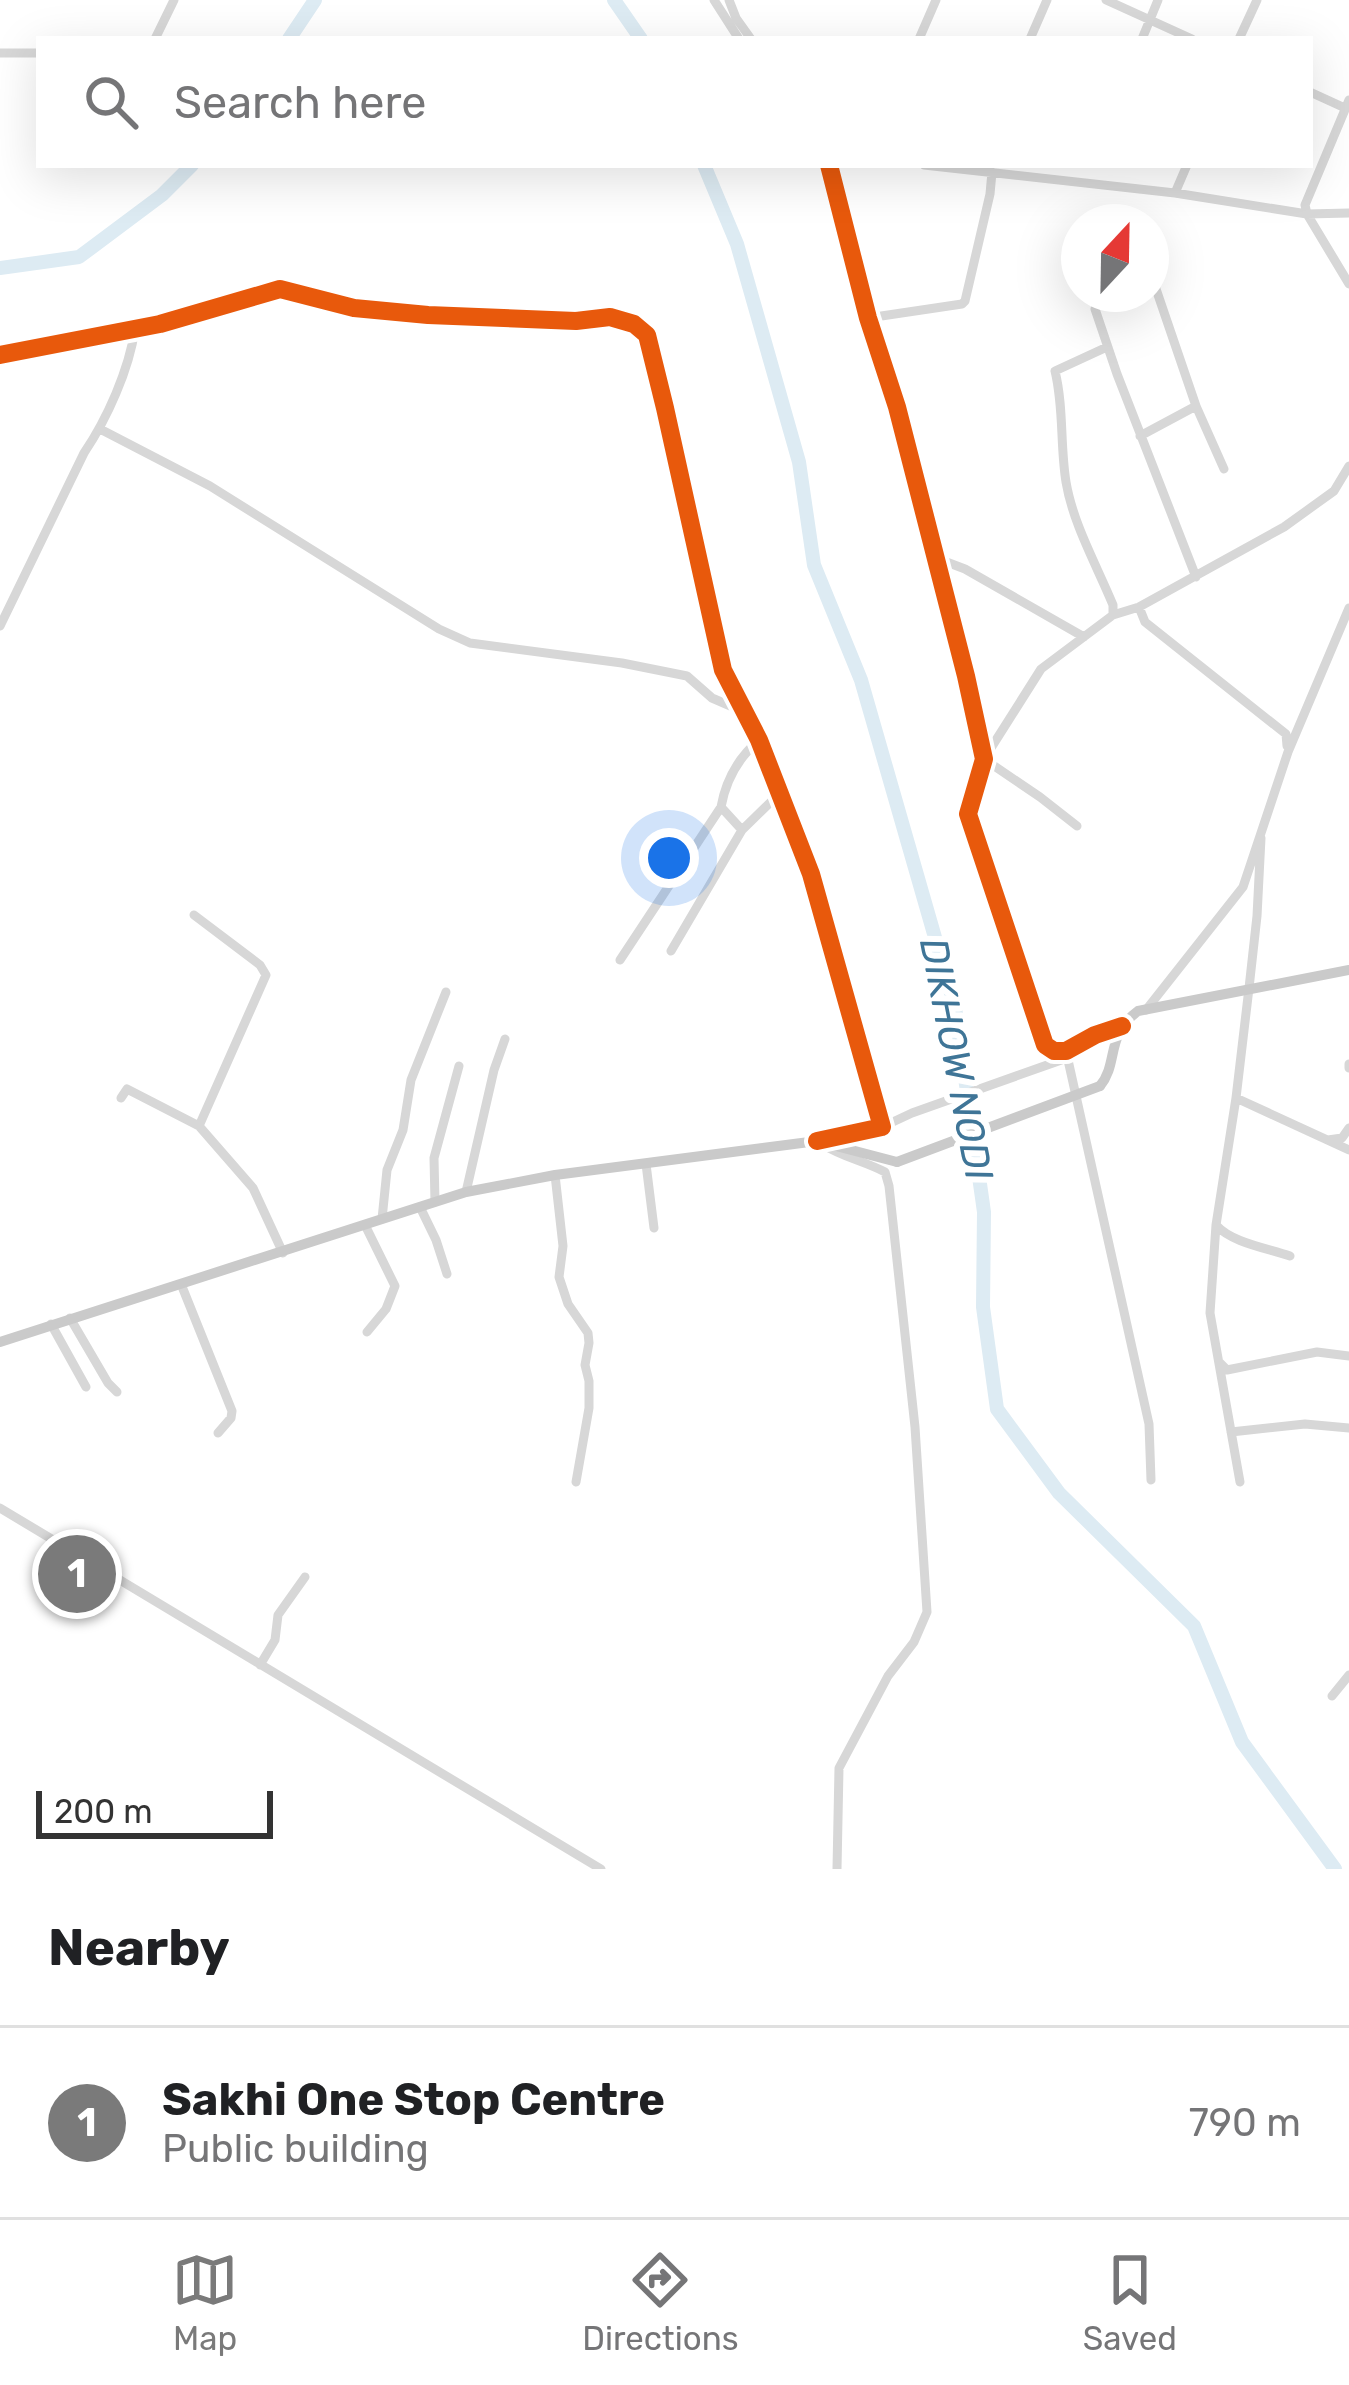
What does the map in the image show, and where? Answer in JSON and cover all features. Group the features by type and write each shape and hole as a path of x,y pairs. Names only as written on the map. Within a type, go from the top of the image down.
{"main road":[{"path":"0,1342 466,1192 555,1175 817,1141 898,1162 1100,1086 1107,1079 1122,1026 1138,1011 1349,970"}],"street":[{"path":"156,36 174,0"},
{"path":"714,0 737,36"},
{"path":"729,0 749,36"},
{"path":"920,36 936,0"},
{"path":"1031,36 1047,0"},
{"path":"1106,0 1185,36"},
{"path":"1143,36 1158,0"},
{"path":"1240,36 1257,0"},
{"path":"0,53 36,53"},
{"path":"1313,93 1347,104 1305,205 1349,284"},
{"path":"830,168 868,318 897,407 984,759 1077,826"},
{"path":"976,168 1307,214 1349,213"},
{"path":"1085,182 1091,168"},
{"path":"1175,193 1185,168"},
{"path":"868,318 965,301 992,172"},
{"path":"0,355 135,329 280,290 354,308 576,321 610,317 634,324 652,349 723,670 759,740 811,874 882,1127"},
{"path":"1096,312 1196,577"},
{"path":"1164,312 1223,469"},
{"path":"0,626 100,429 131,357 135,329"},
{"path":"1107,346 1055,371 1072,508 1113,615"},
{"path":"1140,436 1196,406"},
{"path":"100,429 210,486 439,629 470,643 687,676 712,698 746,714"},
{"path":"1151,1480 1149,1424 1064,1057 1045,1046 968,814 984,759 1041,669 1113,615 1138,607 1284,527 1334,491 1349,466"},
{"path":"936,558 965,569 1084,637"},
{"path":"1138,607 1144,622 1286,734 1288,752"},
{"path":"1146,1010 1243,887 1288,752 1348,613"},
{"path":"620,960 721,807 725,784 745,752 759,740"},
{"path":"671,951 742,830 780,794"},
{"path":"721,807 742,830"},
{"path":"1240,1482 1210,1312 1216,1225 1250,988 1261,838"},
{"path":"194,915 260,965 266,975 200,1126"},
{"path":"382,1219 387,1170 403,1130 411,1080 446,992"},
{"path":"817,1141 882,1127 1064,1057 1095,1035 1122,1026"},
{"path":"466,1192 505,1039"},
{"path":"434,1202 434,1158 459,1066"},
{"path":"121,1099 127,1089 200,1126 253,1188 283,1252"},
{"path":"1236,1098 1349,1150"},
{"path":"1328,1140 1342,1138 1349,1128"},
{"path":"817,1141 840,1156 885,1172 889,1186 927,1579 927,1612 914,1642 888,1676 839,1768 837,1869"},
{"path":"646,1164 654,1228"},
{"path":"555,1175 563,1246 559,1277 590,1343 585,1365 590,1408 576,1482"},
{"path":"420,1207 447,1274"},
{"path":"365,1225 394,1286 386,1309 368,1332"},
{"path":"1216,1225 1232,1237 1290,1256"},
{"path":"181,1284 232,1411 218,1432"},
{"path":"70,1318 117,1392"},
{"path":"52,1324 86,1387"},
{"path":"1220,1363 1227,1370 1317,1352 1349,1355"},
{"path":"1231,1432 1305,1424 1349,1428"},
{"path":"0,1508 601,1869"},
{"path":"260,1664 275,1640 278,1615 304,1577"},
{"path":"1332,1696 1349,1675"}],"waterway":[{"name":"DIKHOW NODI","path":"291,36 315,0"},
{"name":"DIKHOW NODI","path":"614,0 639,36"},
{"name":"DIKHOW NODI","path":"0,268 79,257 162,195 189,168"},
{"name":"DIKHOW NODI","path":"705,168 737,244 799,462 814,565 861,680 955,1007 984,1212 983,1307 997,1409 1059,1493 1194,1626 1242,1742 1335,1869"}],"cycle path":[{"path":"830,168 868,318 897,407 984,759 968,814 1045,1045 1066,1051 1122,1026"},
{"path":"0,355 160,324 280,289 354,308 428,315 576,321 610,317 634,324 647,335 723,670 759,740 811,874 882,1127 817,1141"}],"place":[{"name":"Sakhi One Stop Centre","path":"77,1574"}]}
